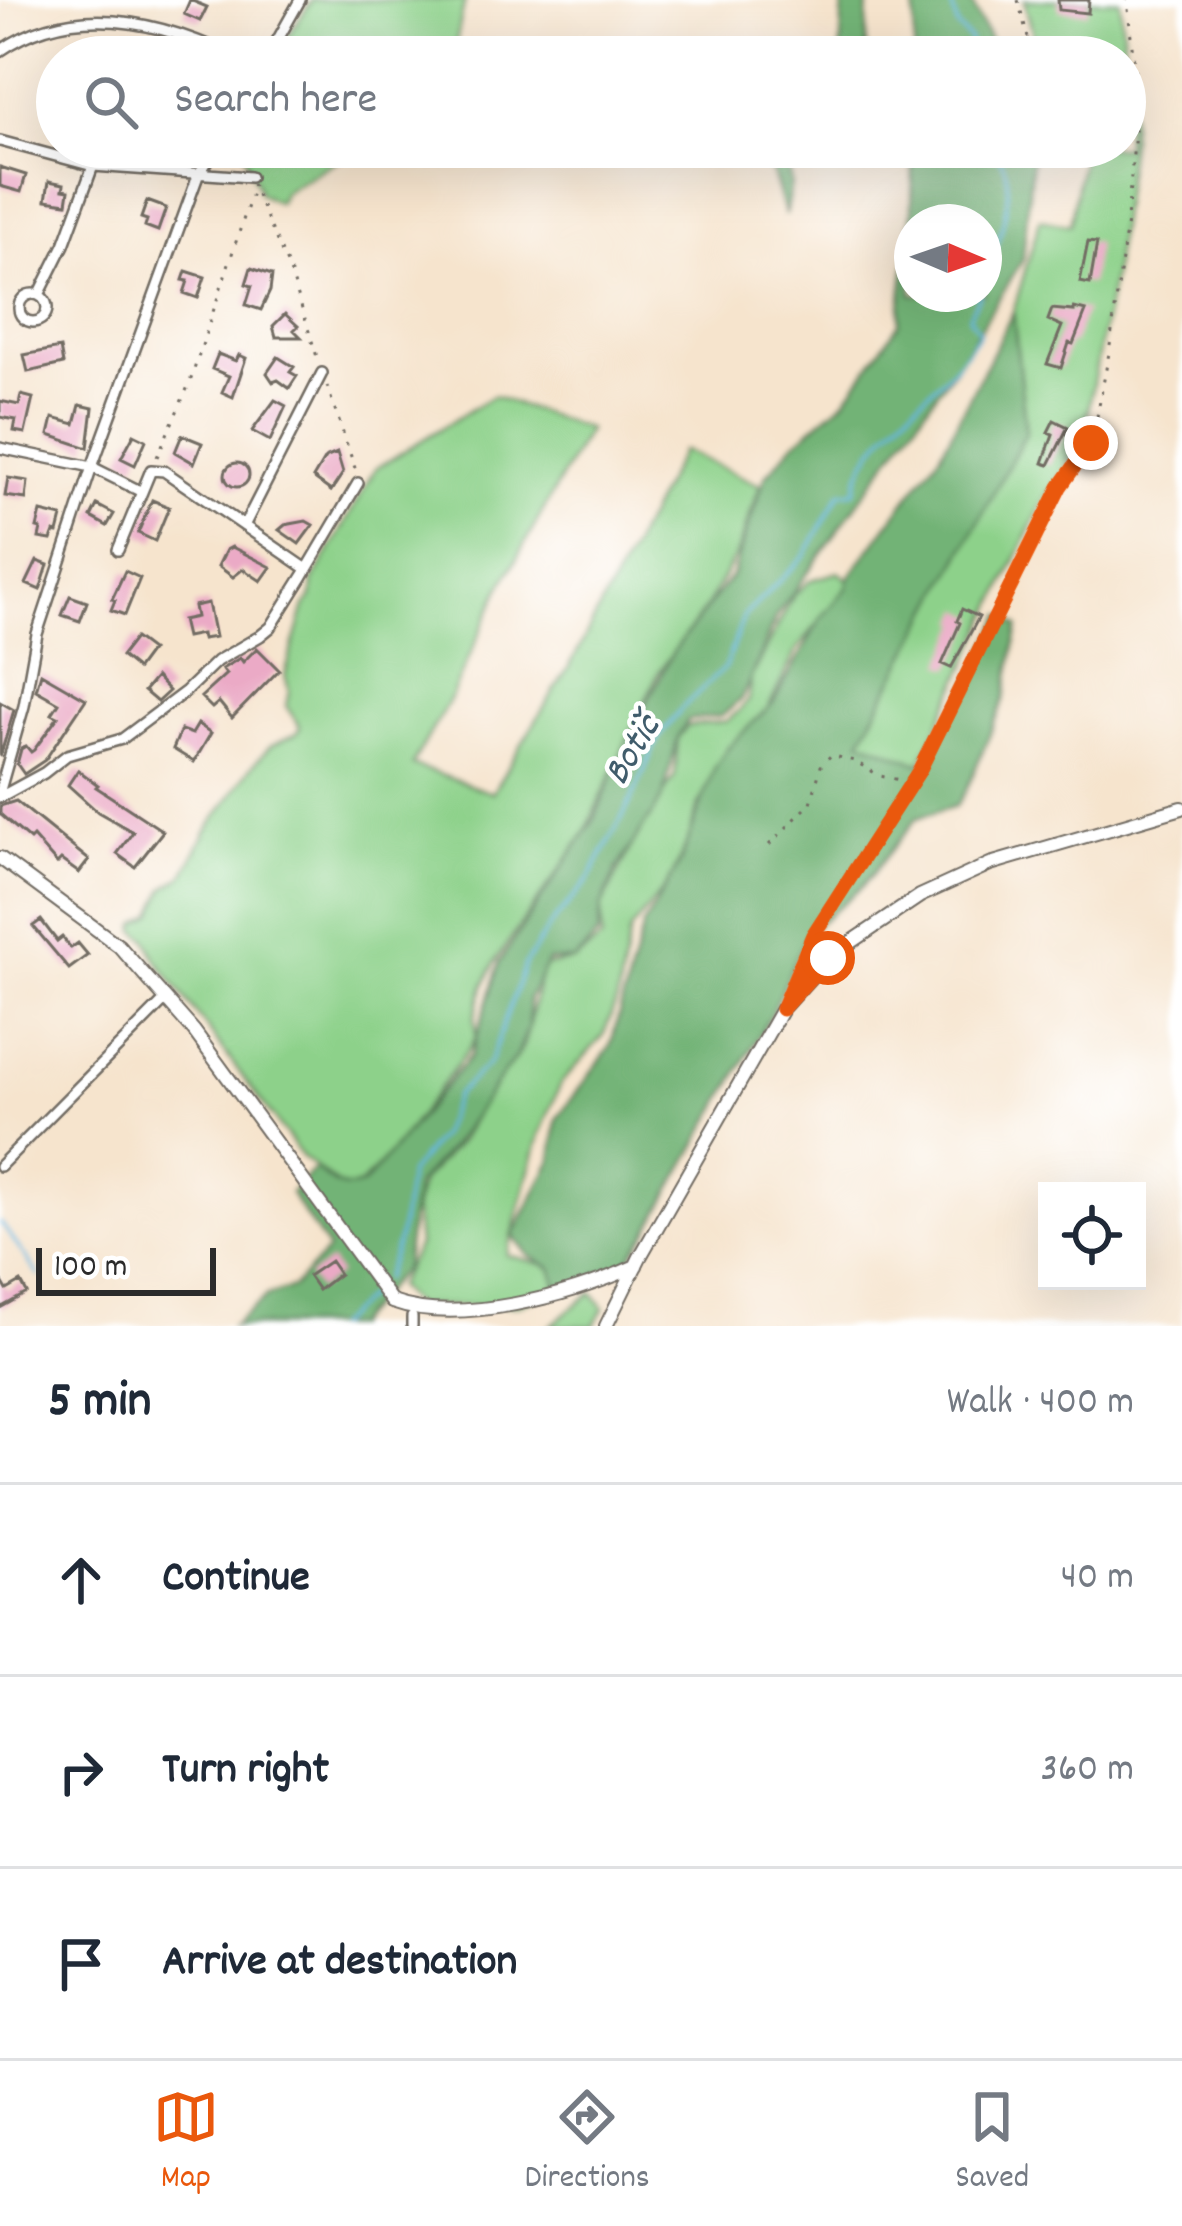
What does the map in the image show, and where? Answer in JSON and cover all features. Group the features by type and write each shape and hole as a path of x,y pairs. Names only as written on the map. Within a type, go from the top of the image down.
{"street":[{"path":"279,36 299,0"},
{"path":"0,51 59,23 139,21 188,36"},
{"path":"0,141 36,151"},
{"path":"39,296 92,168"},
{"path":"123,168 250,177"},
{"path":"0,794 25,706 37,634 92,467 203,168"},
{"path":"244,526 322,373"},
{"path":"0,448 92,467 142,491"},
{"path":"118,550 151,470 164,471 308,568"},
{"path":"0,794 44,773 67,755 122,739 217,661 271,627 358,483"},
{"path":"606,1326 782,1009 828,958 920,896 990,864 1182,808"},
{"path":"0,857 119,946 194,1031 392,1302 412,1321 465,1324 547,1308 636,1266"},
{"path":"0,1166 166,999"}],"path":[{"path":"1018,0 1027,36"},
{"path":"1127,0 1131,36"},
{"path":"782,1009 813,935 912,782 1060,487 1091,443 1109,353 1131,168"},
{"path":"250,177 290,271 358,483"},
{"path":"151,470 190,382 254,189"},
{"path":"769,845 812,803 821,766 831,755 880,776 912,782"}],"green space":[{"path":"312,0 465,0 457,36 288,36"},
{"path":"843,0 868,0 867,36 841,36"},
{"path":"915,0 970,0 988,36 914,36"},
{"path":"1024,0 1120,0 1123,36 1033,36"},
{"path":"250,168 324,168 284,192 278,203 260,194"},
{"path":"788,168 791,184 785,215 771,170"},
{"path":"913,168 1031,168 1023,259 1002,293 1002,204 912,204"},
{"path":"1080,168 1127,168 1083,439 1043,502 920,764 860,741 1026,433 1013,312 1040,219 1070,225"},
{"path":"900,312 990,312 776,617 742,698 722,716 688,720 678,737 663,797 616,870 601,907 598,935 574,960 548,961 529,998 528,1028 518,1053 454,1143 416,1185 404,1268 353,1326 232,1326 267,1296 292,1288 328,1250 290,1193 315,1168 343,1187 364,1184 471,1055 500,961 595,818 626,743 673,652 732,575 765,477 794,443 845,400 899,323"},
{"path":"1013,312 1026,433 861,740 926,766 1003,615 1019,626 1005,698 966,791 956,806 917,818 862,887 807,933 772,1012 628,1260 559,1291 552,1268 528,1255 513,1236 552,1160 557,1119 610,1047 643,926 680,863 714,769 728,747 773,703 821,618 941,453"},
{"path":"493,396 588,429 499,591 452,695 412,765 492,793 576,655 682,450 760,485 737,553 706,607 658,673 583,837 497,958 484,985 475,1017 476,1036 469,1049 389,1155 361,1184 342,1188 302,1157 156,959 147,939 136,930 137,924 153,914 165,888 184,875 206,832 249,770 270,746 297,733 300,727 286,706 285,675 305,606 312,597 313,581 375,469"},
{"path":"839,572 849,580 847,588 798,648 764,716 728,747 697,808 670,881 630,931 617,1000 603,1036 561,1083 540,1134 507,1255 556,1272 555,1291 519,1305 415,1306 396,1287 418,1245 414,1206 421,1182 459,1142 519,1053 540,975 546,966 574,960 602,939 601,907 639,832 675,776 678,737 688,726 727,721 739,711 748,700 751,677 794,595 811,580"},
{"path":"592,1292 604,1308 594,1326 550,1326"}],"building":[{"path":"190,0 207,7 200,21 184,14"},
{"path":"1058,0 1089,0 1088,13 1059,10"},
{"path":"0,167 26,175 21,192 0,186"},
{"path":"49,181 69,190 67,203 46,200"},
{"path":"147,201 166,208 158,231 145,226 147,220 141,218"},
{"path":"1088,242 1097,243 1090,284 1080,282"},
{"path":"251,268 272,275 261,310 246,305"},
{"path":"186,271 205,277 198,298 184,293"},
{"path":"1052,309 1086,311 1073,344 1069,343 1061,368 1047,364 1062,326 1048,320"},
{"path":"285,314 298,326 294,330 301,337 276,337 273,326"},
{"path":"60,348 63,364 28,372 24,355"},
{"path":"218,354 236,361 239,355 246,358 233,397 222,392 229,376 212,369"},
{"path":"278,357 294,367 290,372 297,376 289,388 278,380 273,382 267,373"},
{"path":"21,395 33,398 25,433 14,431 16,420 0,417 0,401 19,405"},
{"path":"275,400 286,406 270,441 252,431"},
{"path":"80,405 93,408 88,448 49,435 53,418 75,424"},
{"path":"1054,420 1068,427 1049,465 1043,463"},
{"path":"134,434 146,440 135,465 121,458"},
{"path":"182,435 202,443 194,463 175,452"},
{"path":"337,453 343,473 331,491 313,478 325,458"},
{"path":"237,463 249,475 237,487 225,475"},
{"path":"8,478 28,481 26,499 5,496"},
{"path":"152,500 169,507 155,541 138,533"},
{"path":"97,505 114,514 107,526 91,517"},
{"path":"41,512 62,517 51,540 39,538"},
{"path":"306,521 313,525 299,544 279,530 285,525"},
{"path":"232,547 271,567 261,581 243,569 233,577 218,566"},
{"path":"37,561 48,565 40,590 26,584"},
{"path":"125,571 140,578 125,615 111,610"},
{"path":"70,596 87,602 80,621 62,615"},
{"path":"208,603 215,637 186,637 182,620 196,617 194,606"},
{"path":"962,609 979,617 951,668 942,664"},
{"path":"135,638 151,650 137,669 121,656"},
{"path":"257,648 279,670 232,718 219,702 212,708 201,697 226,674 222,669 240,658 243,662"},
{"path":"41,673 86,699 45,760 24,774 17,764 21,749 34,750 58,717 52,714 59,703 36,690"},
{"path":"156,677 169,691 157,702 144,691"},
{"path":"0,702 14,710 0,757"},
{"path":"198,724 211,733 194,762 173,749 181,730 192,734"},
{"path":"78,770 163,831 135,867 117,854 133,832 98,812 68,785"},
{"path":"16,801 89,860 79,873 61,860 57,864 33,837 30,840 0,814 0,806"},
{"path":"41,920 57,941 62,937 71,948 78,943 88,955 69,969 33,926"},
{"path":"330,1261 339,1274 318,1290 308,1276"},
{"path":"0,1278 7,1290 21,1282 27,1293 0,1308"}],"waterway":[{"name":"Botič","path":"950,0 958,28 966,36"},
{"name":"Botič","path":"1002,228 1008,191 1004,168"},
{"name":"Botič","path":"384,1279 399,1236 409,1173 441,1134 456,1095 490,1062 525,964 588,881 658,739 725,667 744,616 805,556 840,493 855,491 880,440 954,367 980,333 971,312"},
{"path":"0,1222 39,1276"},
{"name":"Botič","path":"335,1326 372,1292"}],"route":[{"path":"828,958 782,1009 813,935 919,771 1060,487 1091,443"}]}
